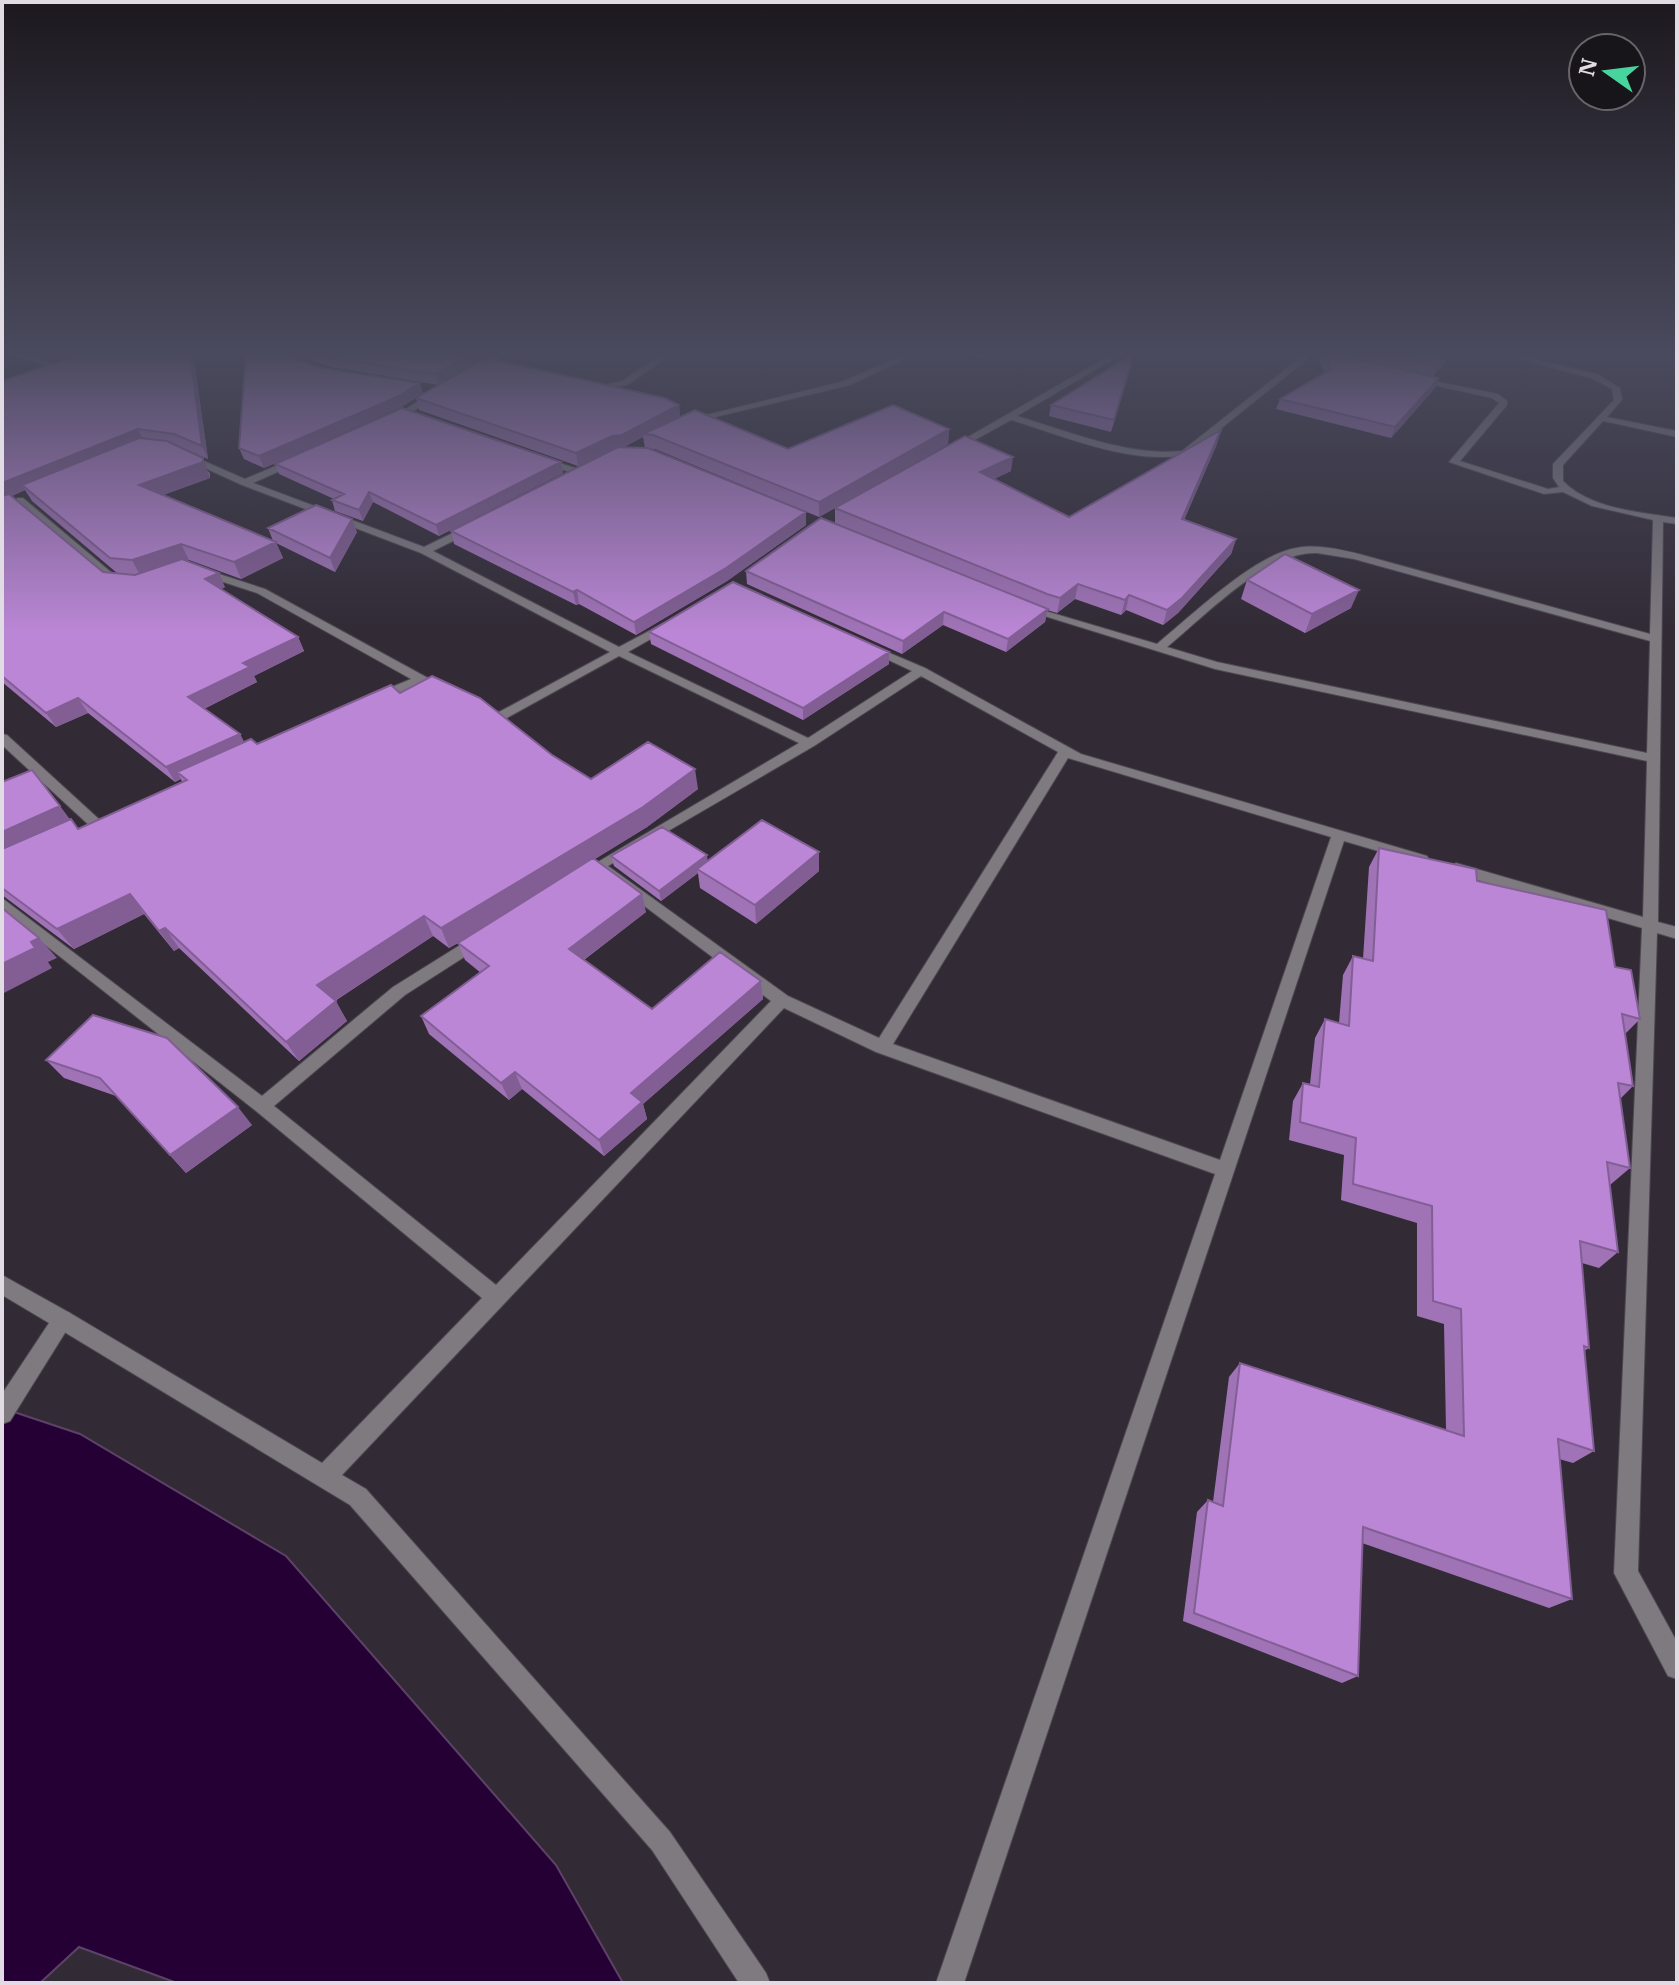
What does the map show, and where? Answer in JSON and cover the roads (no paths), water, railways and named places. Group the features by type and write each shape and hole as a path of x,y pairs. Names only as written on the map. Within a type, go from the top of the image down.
{"street":[{"path":"942,455 959,446"},
{"path":"1109,446 1171,456 1185,453 1194,446"},
{"path":"1468,446 1454,462 1547,492 1566,489"},
{"path":"1575,446 1558,464 1556,474 1560,485 1605,506 1677,521"},
{"path":"177,452 245,483 425,551 621,653 809,743"},
{"path":"245,483 303,457"},
{"path":"535,457 579,472"},
{"path":"565,480 605,460"},
{"path":"35,494 15,502 115,581 128,582"},
{"path":"1658,518 1650,925 1626,1573 1677,1667"},
{"path":"425,551 481,522"},
{"path":"1159,648 1269,561 1293,551 1355,556 1655,639"},
{"path":"190,566 213,577 261,591 420,679 499,717 621,653 683,616"},
{"path":"1010,602 1040,614 1215,665 1653,758"},
{"path":"863,645 921,671 1065,752 1677,933"},
{"path":"921,671 809,743 592,871 782,1000 882,1047 1226,1170"},
{"path":"364,704 420,679"},
{"path":"2,738 89,828 110,818"},
{"path":"882,1047 1065,752"},
{"path":"950,1983 1339,834"},
{"path":"2,903 262,1106 497,1298"},
{"path":"262,1106 399,991 492,933"},
{"path":"324,1477 782,1000"},
{"path":"2,1284 358,1497 661,1841 756,1983"},
{"path":"2,1413 63,1320"}]}
